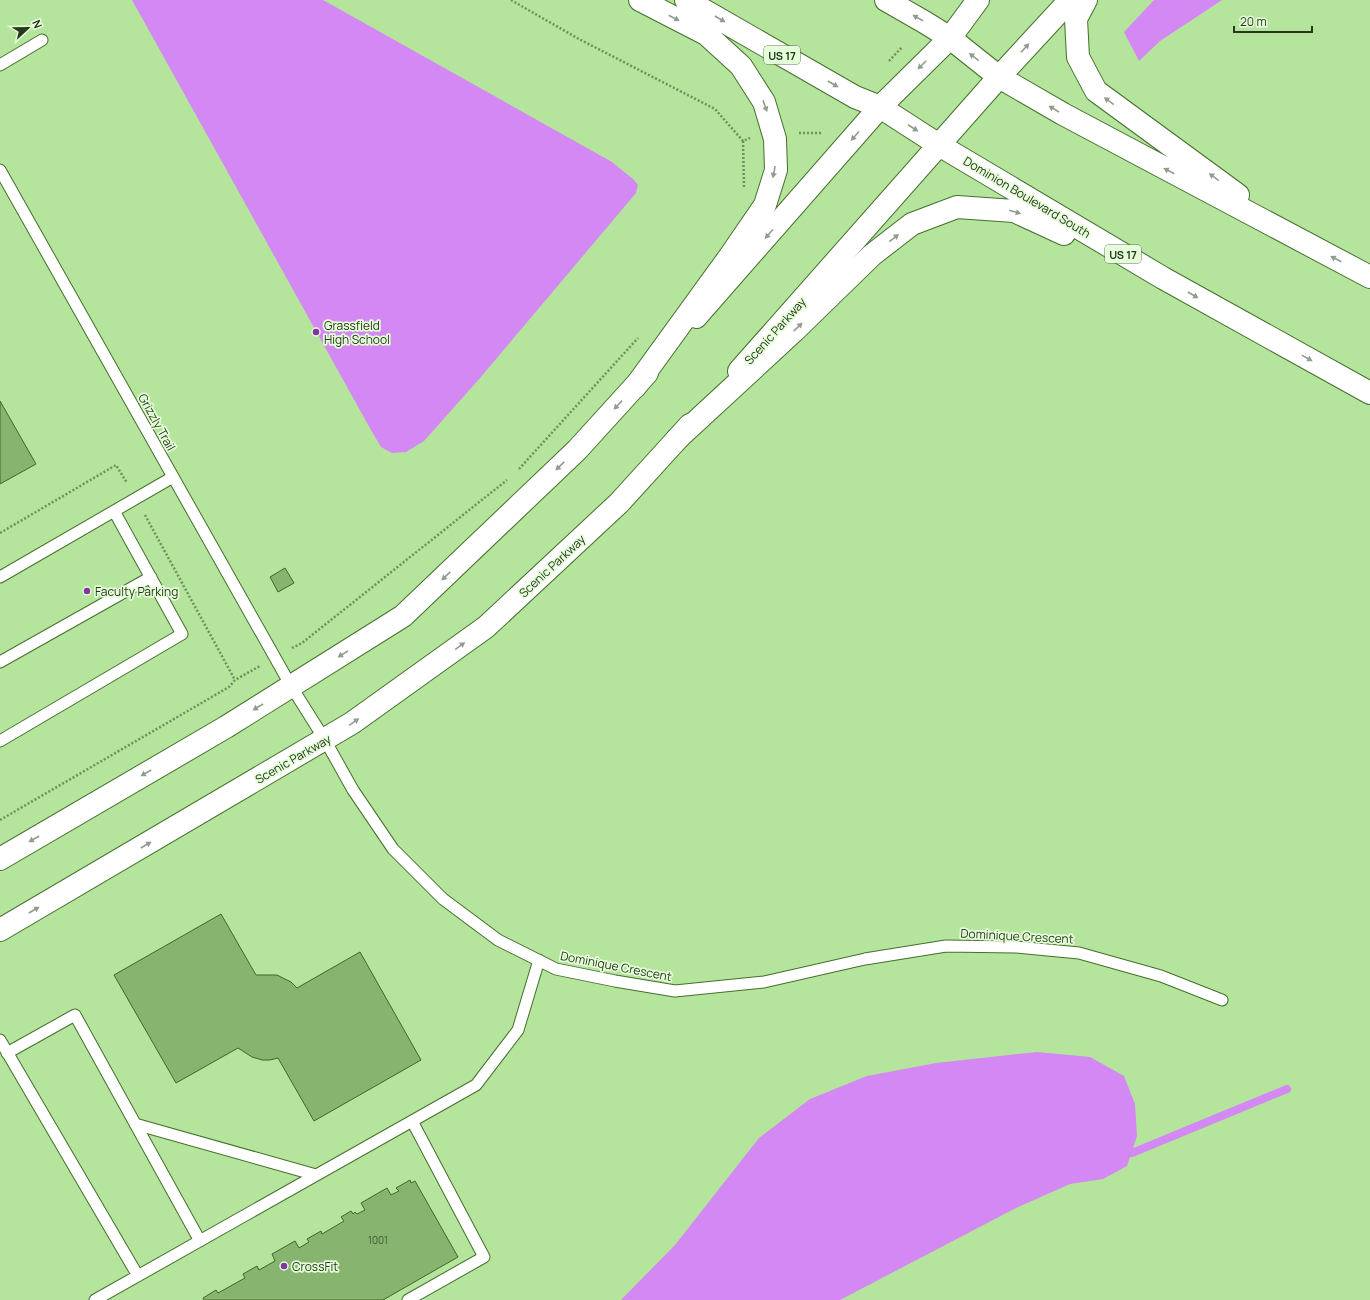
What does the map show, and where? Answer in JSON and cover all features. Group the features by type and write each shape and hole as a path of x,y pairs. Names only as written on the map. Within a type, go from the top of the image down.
{"main road":[{"path":"635,387 730,256 764,205 776,170 775,139 764,102 741,66 706,34 640,0"},
{"name":"Dominion Boulevard South","path":"686,0 856,97 880,107 939,145 1163,278 1370,393"},
{"path":"886,0 950,38 999,77 1063,114 1302,242 1370,276"},
{"path":"0,859 226,727 404,616 577,450 635,387 880,107 950,38 978,0"},
{"name":"Scenic Parkway","path":"0,930 325,740 352,723 486,627 619,503 999,77 1070,0"},
{"path":"1086,0 1076,19 1078,56 1096,91 1302,242"},
{"path":"677,439 794,331 872,255 912,224 958,207 1014,211 1163,278"}],"lane":[{"path":"0,65 42,40"},
{"name":"Grizzly Trail","path":"0,170 291,686"},
{"path":"0,577 173,477"},
{"path":"0,741 182,634 114,511"},
{"path":"0,662 151,577"},
{"name":"Dominique Crescent","path":"291,686 325,740 353,790 392,849 443,899 498,940 556,969 675,991 764,982 865,959 946,946 1016,947 1079,953 1161,976 1222,1000"},
{"path":"95,1300 476,1085 518,1030 539,960"},
{"path":"7,1053 75,1015 200,1241"},
{"path":"0,1040 138,1276"},
{"path":"408,1300 484,1257 412,1121"},
{"path":"135,1124 316,1175"}],"path":[{"path":"511,0 577,38 715,109 743,141 744,191"},
{"path":"888,62 902,47"},
{"path":"793,133 823,133"},
{"path":"743,141 754,136"},
{"path":"518,470 641,335"},
{"path":"0,820 229,687 235,680 302,643 513,476"}],"shaded area":[{"path":"132,0 323,0 612,162 638,185 636,193 480,378 424,441 406,452 392,453 381,447 371,430"},
{"path":"1154,0 1222,0 1160,41 1139,61 1124,32"},
{"path":"1037,1052 1090,1057 1124,1076 1135,1104 1137,1136 1127,1166 1103,1179 1070,1184 1014,1209 840,1300 621,1300 675,1245 759,1138 810,1099 867,1076 936,1063"}],"building":[{"path":"0,401 36,464 0,484"},
{"path":"285,568 294,583 278,592 270,577"},
{"path":"221,914 256,975 277,975 291,982 297,988 360,952 421,1060 314,1121 278,1058 262,1060 252,1057 238,1048 176,1083 114,975"},
{"path":"410,1180 411,1183 415,1181 458,1257 383,1300 204,1300 203,1298 216,1290 218,1293 245,1278 243,1274 257,1266 259,1270 275,1261 272,1254 295,1241 299,1248 309,1242 307,1239 321,1231 322,1234 344,1221 341,1217 351,1211 353,1214 355,1212 357,1214 365,1210 361,1203 387,1188 391,1195 399,1191 396,1188"}],"waterway":[{"path":"1132,1153 1287,1089"}],"place":[{"name":"Grassfield High School","path":"316,332"},
{"name":"Faculty Parking","path":"87,591"},
{"name":"CrossFit","path":"284,1266"}]}
